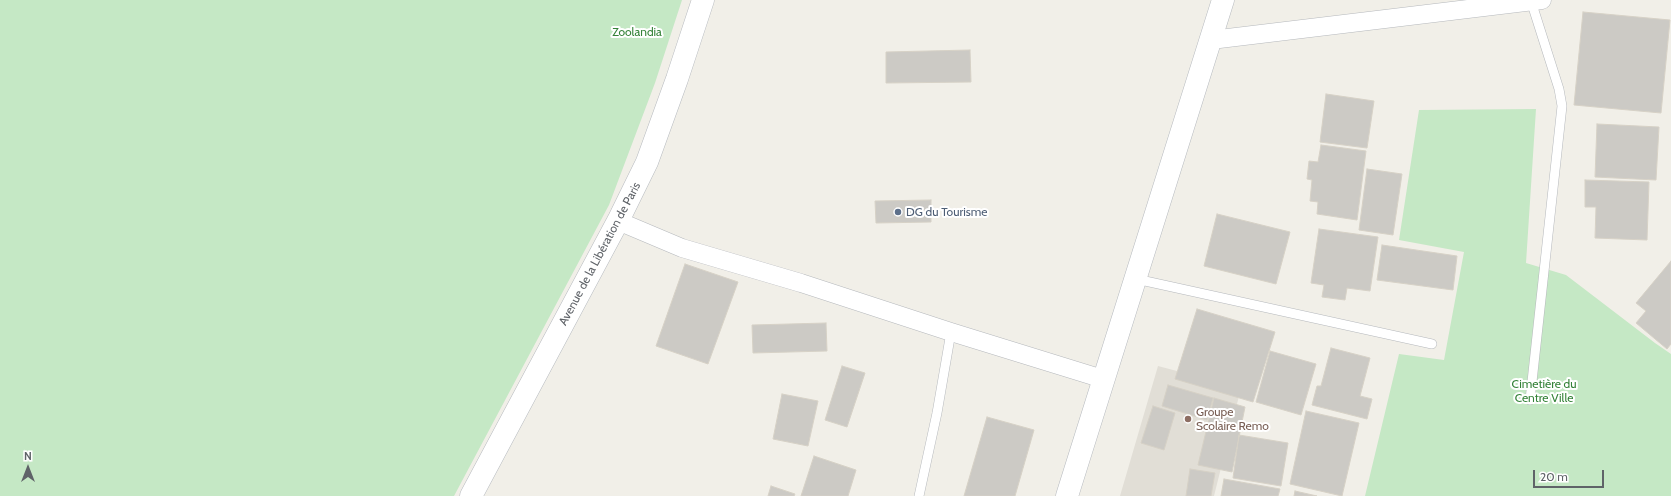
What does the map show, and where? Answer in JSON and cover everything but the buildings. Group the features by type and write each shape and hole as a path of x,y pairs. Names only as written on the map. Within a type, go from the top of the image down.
{"street":[{"name":"Avenue de la Libération de Paris","path":"470,496 618,222 647,162 677,80 703,0"},
{"path":"1067,496 1223,0"},
{"path":"1211,40 1537,1"},
{"path":"618,222 682,248 802,283 951,332 1103,379"}],"lane":[{"path":"1530,400 1562,106 1537,1"},
{"path":"1136,278 1432,344"},
{"path":"919,496 937,413 951,332"}],"shaded area":[{"name":"Groupe Scolaire Remo","path":"1158,366 1241,388 1214,496 1120,496"}],"green space":[{"name":"Zoolandia","path":"0,0 682,0 655,83 609,205 454,496 0,496"},
{"name":"Cimetière du Centre Ville","path":"1536,109 1526,263 1566,275 1671,354 1671,496 1365,496 1399,354 1444,360 1464,252 1399,240 1419,110"}],"place":[{"name":"DG du Tourisme","path":"898,212"},
{"name":"Groupe Scolaire Remo","path":"1188,419"}]}
